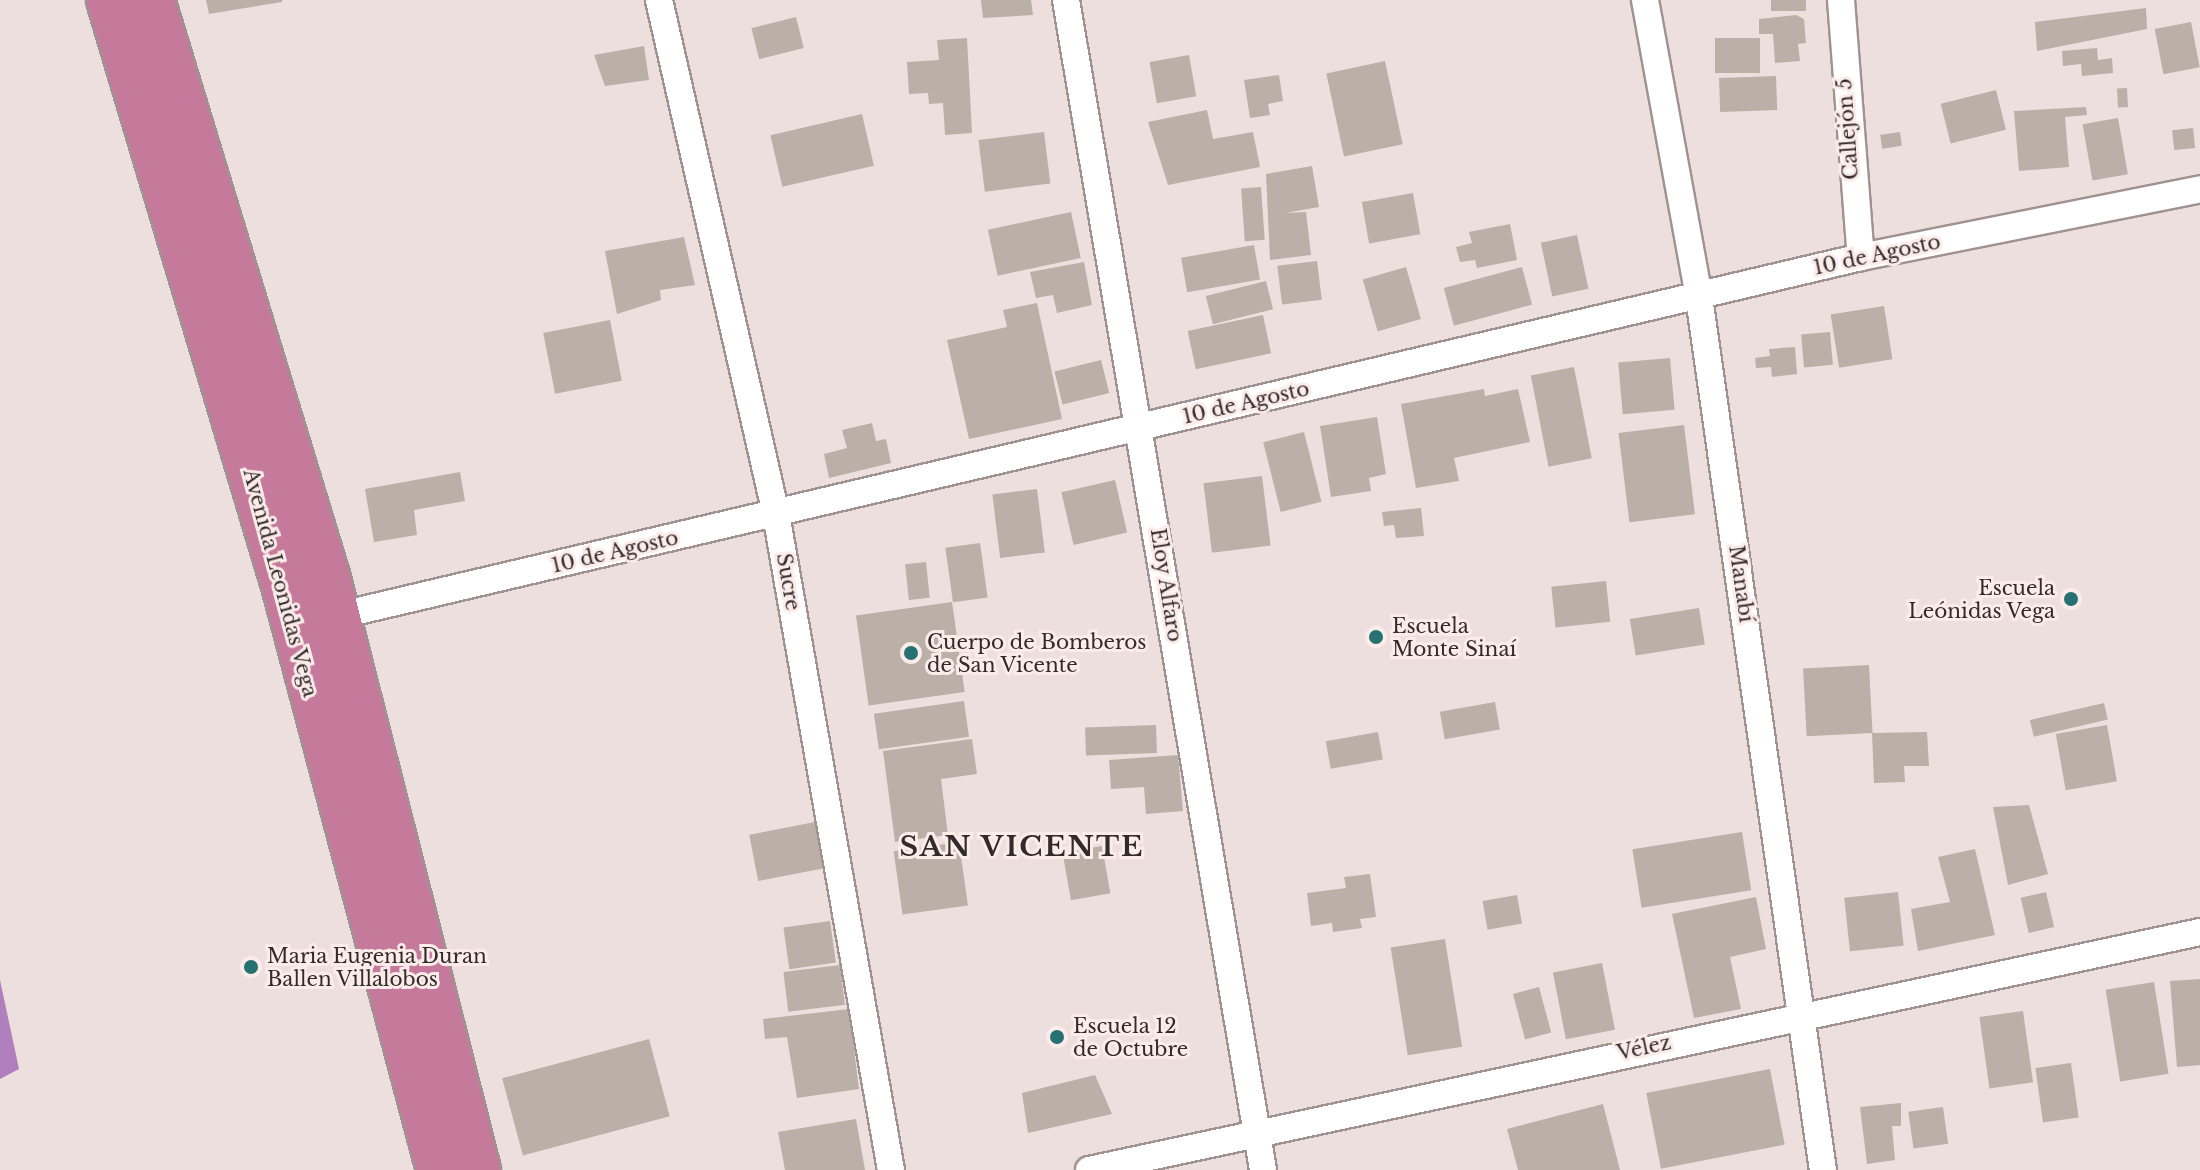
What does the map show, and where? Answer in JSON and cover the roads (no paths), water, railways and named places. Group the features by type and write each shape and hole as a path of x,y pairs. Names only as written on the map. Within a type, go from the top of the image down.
{"highway":[{"name":"Avenida Leonidas Vega","path":"109,0 294,627 439,1170"},
{"path":"152,0 337,616 478,1170"}],"street":[{"name":"Sucre","path":"659,0 776,514 891,1170"},
{"name":"Eloy Alfaro","path":"1066,0 1263,1170"},
{"name":"Manabí","path":"1645,0 1699,297 1804,1013 1823,1170"},
{"name":"Callejón 5","path":"1841,0 1861,257"},
{"name":"10 de Agosto","path":"294,627 1861,257 2200,189"},
{"name":"Vélez","path":"1089,1170 1804,1013 2200,932"}],"place":[{"name":"Escuela Leónidas Vega","path":"2071,599"},
{"name":"Escuela Monte Sinaí","path":"1376,637"},
{"name":"Cuerpo de Bomberos de San Vicente","path":"911,653"},
{"name":"Maria Eugenia Duran Ballen Villalobos","path":"251,967"},
{"name":"Escuela 12 de Octubre","path":"1057,1037"}],"district":[{"name":"SAN VICENTE","path":"1022,847"}]}
